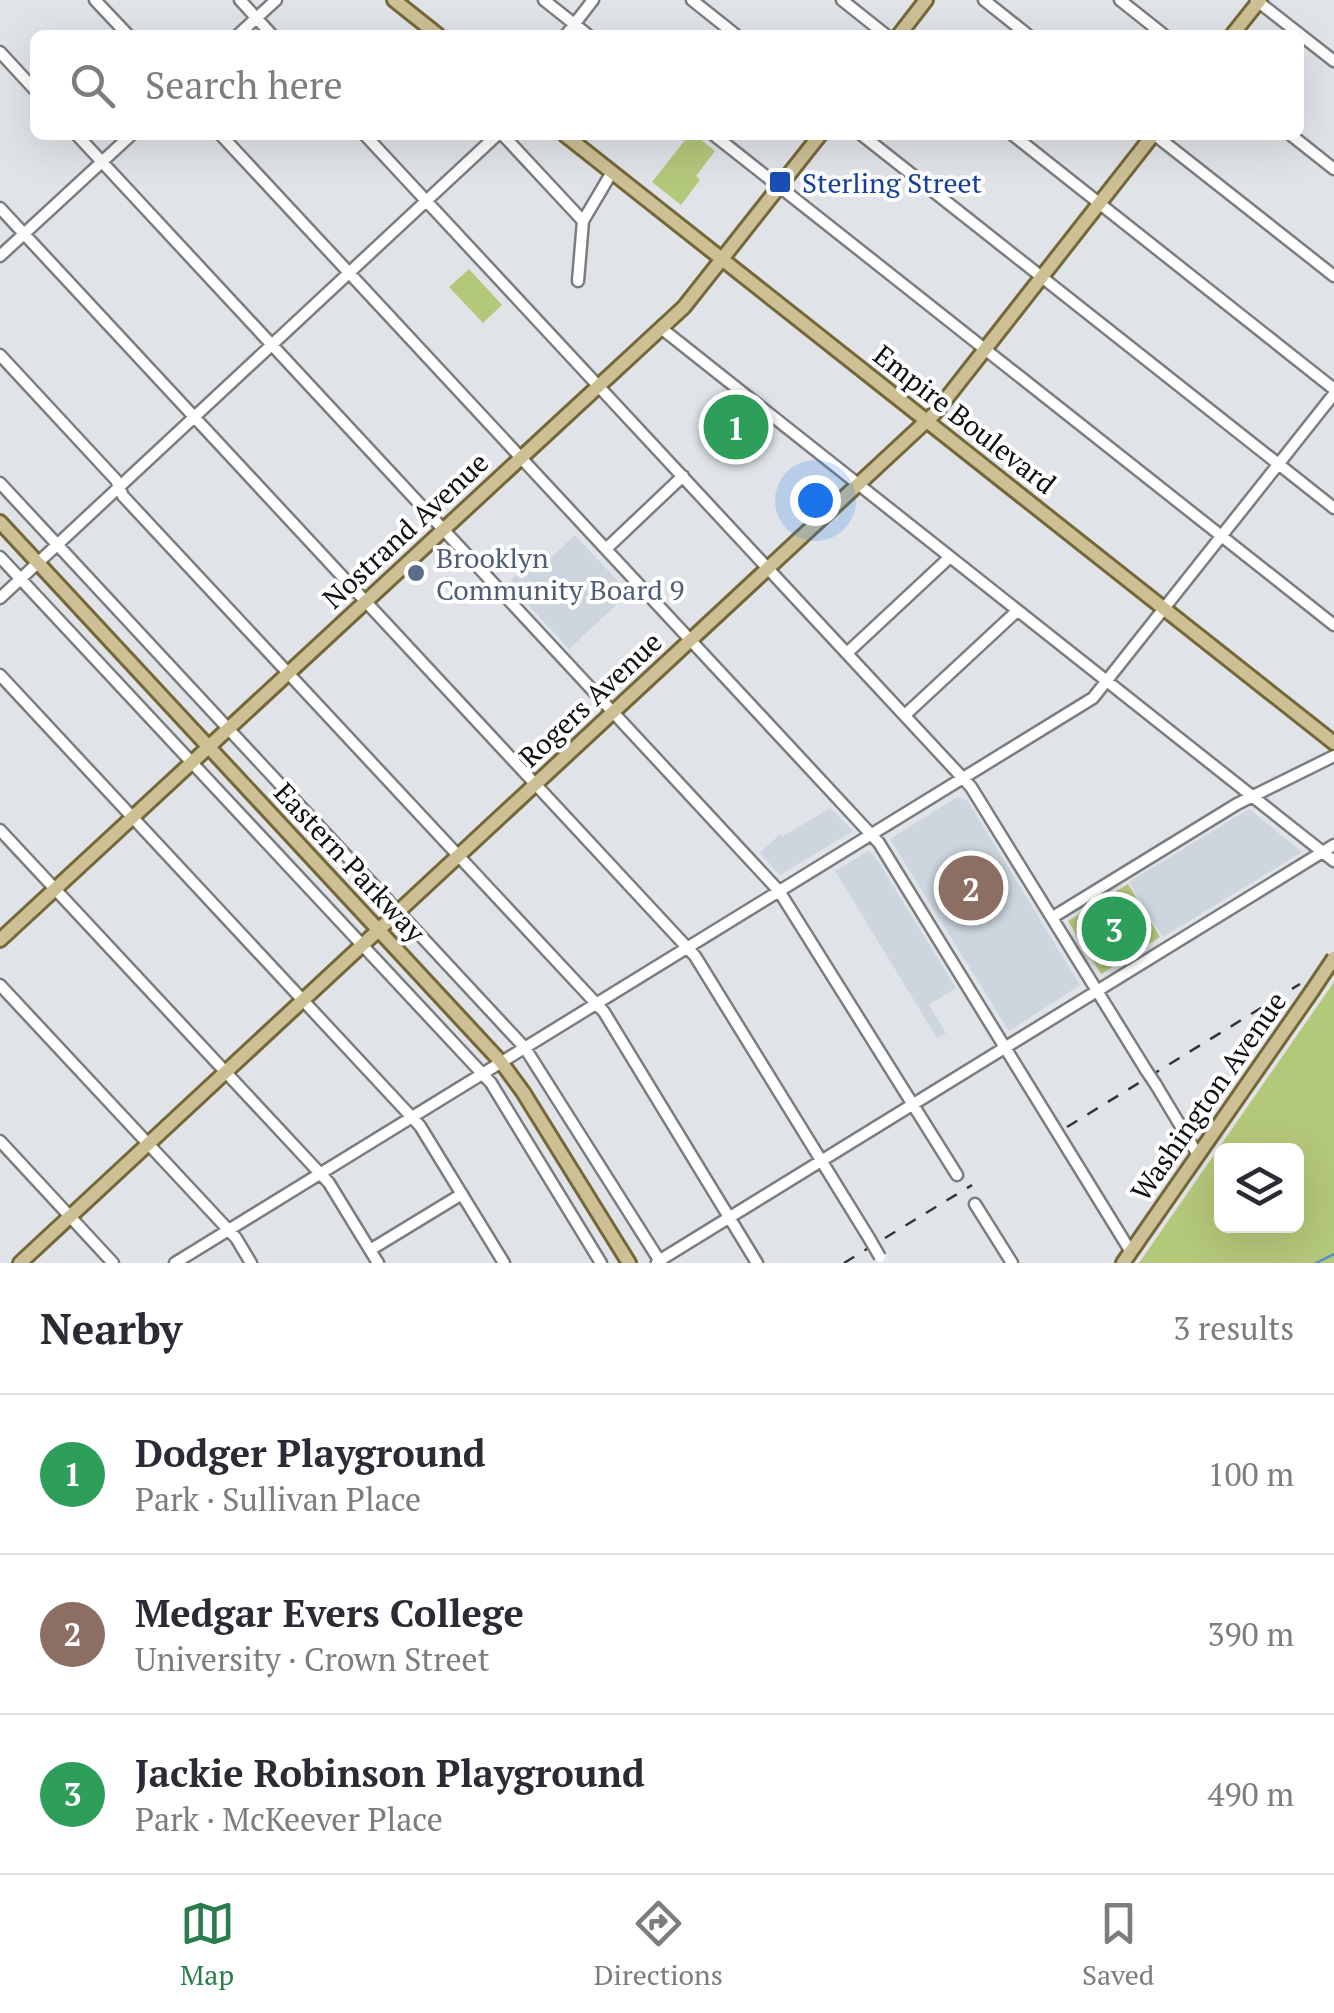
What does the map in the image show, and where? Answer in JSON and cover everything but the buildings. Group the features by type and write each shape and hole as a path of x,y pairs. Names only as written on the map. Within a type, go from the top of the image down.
{"main road":[{"path":"394,0 432,30"},
{"path":"903,30 926,0"},
{"path":"1236,30 1258,1"},
{"name":"Empire Boulevard","path":"571,140 1334,743"},
{"name":"Nostrand Avenue","path":"0,940 684,307 816,140"},
{"name":"Rogers Avenue","path":"20,1263 927,421 1150,140"},
{"name":"Eastern Parkway","path":"0,522 501,1062 524,1092 628,1263"},
{"name":"Washington Avenue","path":"1127,1257 1334,958"}],"street":[{"path":"96,0 123,30"},
{"path":"240,0 267,30"},
{"path":"243,30 276,0"},
{"path":"544,0 582,30"},
{"path":"570,30 592,0"},
{"path":"692,0 730,30"},
{"path":"842,0 880,30"},
{"path":"984,0 1022,30"},
{"path":"1120,0 1158,30"},
{"path":"1258,1 1295,30"},
{"path":"1304,37 1334,61"},
{"path":"0,52 30,85"},
{"path":"81,140 779,891 957,1175"},
{"path":"0,256 126,140"},
{"path":"226,140 872,834 1006,1048 1127,1257"},
{"path":"370,140 963,778 1198,1155"},
{"path":"0,598 495,140"},
{"path":"505,140 583,221"},
{"path":"720,140 1334,625"},
{"path":"868,140 1334,508"},
{"path":"176,1263 1093,698 1334,391 1019,140"},
{"path":"1160,140 1334,276"},
{"path":"1297,140 1334,169"},
{"path":"578,281 583,221 612,172"},
{"path":"0,208 687,948 882,1260"},
{"path":"661,328 1334,861"},
{"path":"0,355 116,480 123,496 604,1012 757,1263"},
{"path":"606,548 683,476"},
{"path":"0,483 525,1048 659,1262 1334,845"},
{"path":"0,557 482,1074 601,1263"},
{"path":"847,653 950,557"},
{"path":"904,715 1017,611"},
{"path":"0,674 412,1117 503,1263"},
{"path":"1053,917 1252,797 1334,756"},
{"path":"0,830 321,1174 378,1263"},
{"path":"0,986 229,1230 251,1263"},
{"path":"0,1141 114,1263"},
{"path":"370,1250 462,1194"},
{"path":"975,1204 1012,1263"}],"shaded area":[{"path":"575,535 629,593 569,649 508,583 524,567 527,570 546,562"},
{"path":"957,797 967,800 1080,985 1009,1031 890,839"},
{"path":"830,808 853,831 780,875 760,853 780,834 783,836"},
{"path":"1249,809 1302,852 1163,937 1129,882"},
{"path":"868,851 956,988 929,1005 946,1033 937,1038 835,871"}],"green space":[{"path":"685,140 701,140 715,151 681,205 652,182"},
{"path":"469,269 502,305 483,323 449,287"},
{"path":"737,404 763,424 731,454 709,430"},
{"path":"1128,884 1160,937 1101,974 1068,921"},
{"path":"1334,982 1334,1263 1139,1263 1214,1155 1214,1233 1304,1233 1304,1143 1222,1143"}],"waterway":[{"path":"1316,1263 1334,1254"}],"railway":[{"path":"1067,1127 1300,984"},
{"path":"844,1263 972,1185"}],"place":[{"name":"Sterling Street","path":"780,182"},
{"name":"Dodger Playground","path":"736,427"},
{"name":"Brooklyn Community Board 9","path":"416,573"},
{"name":"Medgar Evers College","path":"971,888"},
{"name":"Jackie Robinson Playground","path":"1114,929"}]}
